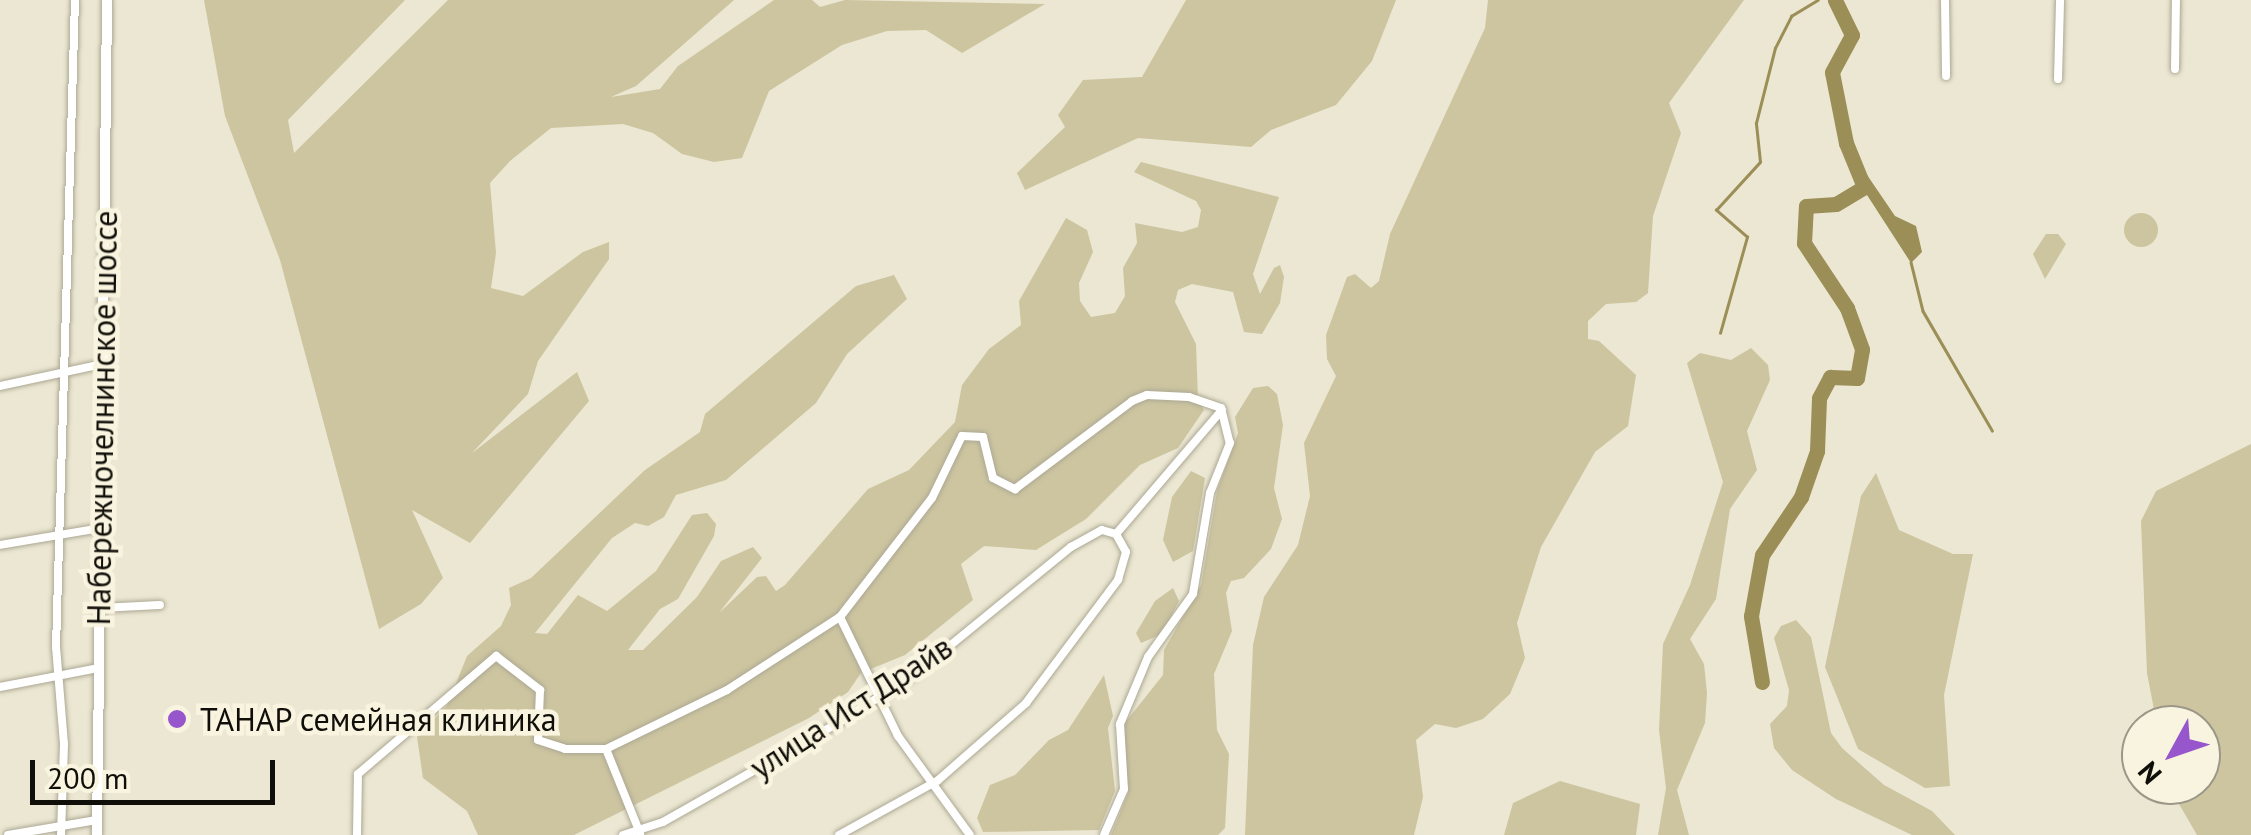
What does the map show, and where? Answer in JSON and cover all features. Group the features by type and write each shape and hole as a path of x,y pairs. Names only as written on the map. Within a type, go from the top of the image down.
{"main road":[{"name":"Набережночелнинское шоссе","path":"97,835 107,0"}],"street":[{"path":"61,830 64,744 58,676 60,536 75,0"},
{"path":"1945,0 1946,76"},
{"path":"2058,79 2060,0"},
{"path":"2175,69 2176,0"},
{"path":"0,386 103,364"},
{"path":"357,835 358,774 496,656 540,690 538,740 565,749 606,749 727,690 840,617 932,498 962,436 984,438 993,478 1015,489 1111,414 1147,395 1189,398 1222,410"},
{"path":"839,835 932,784 1006,724 1071,647 1118,580 1126,552 1116,534 1222,410"},
{"path":"1104,835 1124,789 1120,724 1148,657 1172,632 1197,583 1210,494 1230,444 1222,410"},
{"path":"0,545 101,528"},
{"name":"улица Ист Драйв","path":"623,835 640,833 877,698 1071,547 1102,530 1116,534"},
{"path":"100,608 160,605"},
{"path":"840,617 877,698 970,835"},
{"path":"0,687 99,668"},
{"path":"606,749 640,833"},
{"path":"8,835 61,830 97,820"}],"shaded area":[{"path":"204,0 405,0 288,120 294,153 448,0 734,0 636,86 611,97 660,89 678,66 774,0 812,0 820,7 845,0 1045,4 962,53 926,30 887,31 842,45 769,91 742,158 714,162 682,154 653,133 623,124 551,128 510,161 490,183 496,253 491,288 523,296 583,252 609,242 609,259 538,361 528,394 472,453 577,372 589,401 470,543 412,510 443,578 421,604 379,629 280,260 225,116"},
{"path":"1186,0 1396,0 1372,61 1336,105 1271,130 1251,147 1138,138 1025,190 1017,173 1065,127 1058,115 1083,80 1142,77"},
{"path":"1488,0 1744,0 1669,103 1681,133 1653,216 1648,293 1636,302 1606,304 1588,321 1588,339 1599,341 1636,375 1628,426 1595,452 1541,547 1517,623 1525,658 1510,694 1483,719 1456,728 1435,724 1416,740 1423,797 1414,835 1245,835 1253,645 1264,597 1298,545 1310,496 1304,443 1336,376 1327,359 1326,335 1347,277 1355,274 1371,288 1379,281 1390,234 1485,28"},
{"path":"1141,162 1279,197 1253,274 1260,294 1274,268 1280,265 1284,277 1280,303 1262,334 1244,332 1233,292 1192,284 1178,290 1175,302 1196,344 1198,399 1204,410 1178,448 1140,465 1086,519 1036,550 984,546 961,564 973,600 905,655 861,673 848,692 809,718 574,835 478,835 467,811 423,778 417,737 447,706 467,656 501,626 511,605 509,588 531,578 645,470 700,432 705,414 856,286 894,275 907,299 847,354 816,403 726,480 676,495 664,517 648,526 635,523 612,538 535,633 547,634 578,595 607,611 656,571 692,515 707,513 716,524 714,536 678,599 660,609 628,650 643,650 697,597 721,561 753,547 762,558 719,613 757,577 766,576 776,591 785,585 868,489 909,470 955,422 962,385 989,349 1021,325 1019,301 1066,218 1087,230 1093,252 1079,283 1080,301 1091,317 1115,313 1125,296 1123,268 1137,243 1135,223 1182,232 1198,227 1201,210 1196,201 1134,172"},
{"path":"1865,172 1895,216 1916,226 1922,252 1911,263 1867,195"},
{"path":"2141,213 2153,218 2158,230 2153,242 2141,247 2129,242 2124,230 2129,218"},
{"path":"2046,234 2058,234 2066,244 2045,279 2033,254"},
{"path":"1751,348 1768,365 1770,380 1747,431 1757,470 1730,509 1716,599 1690,639 1704,664 1707,693 1705,723 1677,790 1689,835 1658,835 1666,788 1659,730 1663,644 1690,585 1723,482 1687,363 1700,353 1731,360"},
{"path":"1268,386 1277,394 1283,425 1274,488 1282,519 1271,549 1244,578 1231,581 1226,593 1232,631 1214,674 1217,730 1229,754 1225,828 1218,835 1111,835 1128,793 1124,724 1163,675 1164,650 1201,585 1217,491 1238,433 1235,417 1253,388"},
{"path":"2251,444 2251,835 2197,835 2180,805 2221,805 2221,705 2153,705 2147,673 2141,521 2156,491"},
{"path":"1191,471 1205,478 1193,551 1173,562 1163,540 1172,497"},
{"path":"1876,473 1899,530 1953,554 1973,554 1944,695 1950,786 1925,788 1858,749 1825,667 1861,496"},
{"path":"1173,588 1179,601 1162,634 1141,643 1136,633 1155,601"},
{"path":"1796,620 1811,637 1831,733 1842,748 1884,785 1932,811 1955,835 1912,835 1836,799 1792,770 1774,748 1770,724 1787,706 1789,690 1774,638 1781,626"},
{"path":"1104,675 1113,716 1108,728 1115,791 1099,830 983,832 977,818 990,785 1015,775 1049,740 1068,730"},
{"path":"1560,781 1640,804 1636,835 1504,835 1513,803"}],"waterway":[{"path":"1720,333 1747,237 1716,210 1760,162 1756,123 1775,48 1791,16 1818,0"},
{"path":"1762,682 1751,616 1762,555 1801,497 1817,451 1819,398 1830,377 1857,378 1862,349 1847,308 1804,243 1806,206 1836,204 1864,187 1846,143 1832,72 1852,35 1835,0"},
{"path":"1911,262 1923,311 1992,430"}],"place":[{"name":"ТАНАР семейная клиника","path":"177,719"}]}
